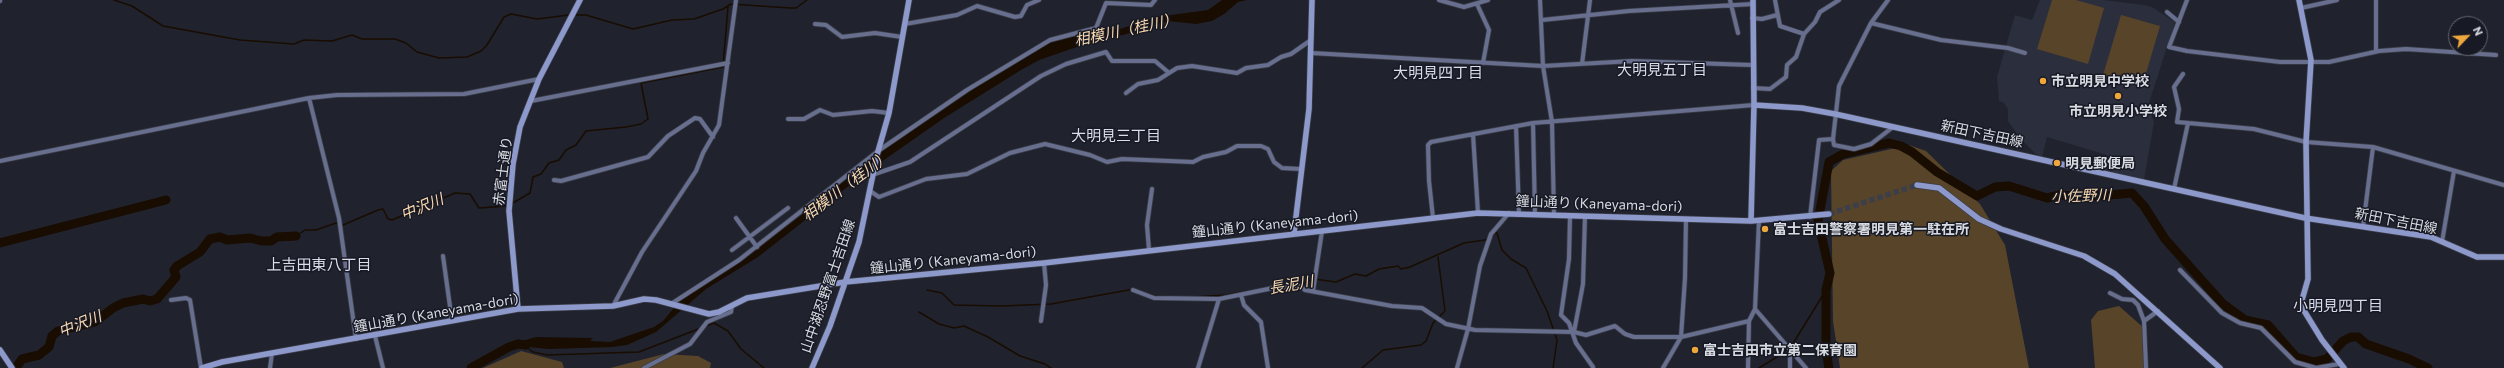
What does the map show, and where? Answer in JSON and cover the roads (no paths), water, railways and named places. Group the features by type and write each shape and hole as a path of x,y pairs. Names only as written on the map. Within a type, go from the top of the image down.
{"main road":[{"name":"赤富士通り","path":"518,309 509,211 513,164 520,127 539,79 580,0"},
{"name":"山中湖忍野富士吉田線","path":"812,368 859,242 877,153 889,113 909,0"},
{"path":"1294,233 1300,169 1309,109 1312,0"},
{"path":"2299,0 2311,60 2306,142 2305,218 2308,279 2302,300 2303,310 2322,340 2339,364 2344,368"},
{"path":"1752,221 1754,105 1752,65 1753,2"},
{"name":"新田下吉田線","path":"1754,105 1802,108 1835,114 2305,218 2431,237 2477,257 2504,257"},
{"path":"1917,185 1939,188 1979,219 2001,229 2084,256 2115,274 2220,368"},
{"name":"鐘山通り (Kaneyama-dori)","path":"201,368 222,362 375,336 518,309 541,307 613,306 644,299 673,304 709,314 719,312 747,298 773,292 845,282 1044,263 1478,213 1752,221 1827,215"},
{"path":"0,350 12,368"}],"street":[{"path":"613,306 642,252 696,171 703,153 719,125 736,0"},
{"path":"905,24 957,15 977,6 1015,17 1021,16 1027,5 1039,0"},
{"path":"673,304 757,247 877,153 967,90 1024,54 1059,36 1096,28 1107,2 1152,5 1155,0"},
{"path":"1439,0 1464,7 1488,0"},
{"path":"1540,0 1543,66 1552,122 1554,215"},
{"path":"1582,64 1590,0"},
{"path":"1775,0 1780,26 1804,34"},
{"path":"1753,88 1770,89 1786,77 1787,65 1796,57 1804,34 1815,22 1820,12 1839,0"},
{"path":"1888,0 1871,23 1839,86 1835,114 1834,145 1854,149 1872,144 1893,127"},
{"path":"2187,0 2169,47 2237,58 2280,62 2311,60 2330,62 2376,51 2430,49 2496,55"},
{"path":"2301,8 2338,0"},
{"path":"2376,0 2376,51"},
{"path":"1542,20 1588,14 1731,2 1753,2"},
{"path":"1731,2 1738,33"},
{"path":"1477,4 1489,30 1483,63"},
{"path":"2167,12 2179,22"},
{"path":"1752,18 1762,19 1777,15"},
{"path":"1871,23 1941,40 2008,48 2025,53"},
{"path":"815,24 826,24 842,37 875,33 902,37"},
{"path":"1126,93 1138,84 1158,80 1168,72 1177,68 1192,66 1240,72 1246,68 1268,66 1281,57 1291,54 1311,40"},
{"path":"873,174 910,162 1041,76 1066,64 1106,52 1109,60 1112,61 1155,61 1168,72"},
{"path":"1311,53 1543,66 1632,61 1752,65"},
{"path":"531,101 728,63"},
{"path":"2182,74 2174,87 2179,109 2177,122 2254,129 2306,142 2373,147 2504,185"},
{"path":"0,160 309,98 337,95 464,94 539,79"},
{"path":"309,98 339,218 356,339"},
{"path":"1433,218 1428,180 1428,146 1431,142 1533,123 1754,105"},
{"path":"788,119 804,119 820,110 833,115 872,111 889,113"},
{"path":"554,180 561,181 648,157 668,136 696,118 700,119 713,136"},
{"path":"1533,123 1532,140 1535,214"},
{"path":"2174,189 2188,123"},
{"path":"1516,126 1519,214"},
{"path":"1473,134 1478,213"},
{"path":"1810,217 1819,140 1833,139"},
{"path":"870,192 879,197 926,179 967,174 1010,153 1045,144 1090,155 1107,162 1122,159 1193,162 1203,157 1226,152 1237,146 1261,146 1268,149 1274,162 1282,168 1300,169"},
{"path":"2363,227 2373,147"},
{"path":"2442,242 2454,171"},
{"path":"1149,250 1147,225 1152,189"},
{"path":"732,250 788,208"},
{"path":"1457,368 1468,329 1480,266 1491,234 1509,214"},
{"path":"1570,216 1569,259 1561,315 1574,332"},
{"path":"1585,216 1583,284 1574,332 1576,343 1593,367"},
{"path":"736,218 757,247"},
{"path":"1663,368 1681,337 1685,278 1686,219"},
{"path":"1748,368 1749,321 1755,309 1760,220"},
{"path":"1313,291 1322,231"},
{"path":"443,256 452,321"},
{"path":"1040,321 1046,285 1044,263"},
{"path":"2180,270 2222,313 2240,323 2261,328 2295,362 2316,368 2339,364"},
{"path":"1132,290 1150,297 1173,300 1219,299 1282,287 1300,286 1313,291 1392,306 1422,308 1446,324 1468,329 1574,332 1586,335 1615,326 1625,334 1634,337 1681,337 1749,321"},
{"path":"2110,293 2122,299 2133,300 2138,305 2144,321 2146,368"},
{"path":"1241,295 1244,305 1261,322 1268,368"},
{"path":"171,300 186,298 190,300 201,368"},
{"path":"1198,368 1219,299"},
{"path":"644,368 690,344 707,322 731,312 732,306"},
{"path":"1755,309 1806,368"},
{"path":"2144,321 2158,311"},
{"path":"375,336 383,368"},
{"path":"1790,349 1790,368"},
{"path":"270,368 272,353"}],"water":[{"path":"1222,0 1247,0 1238,2 1224,14 1212,21 1196,24 1168,21 1123,35 1103,38 1039,60 1021,70 944,118 864,174 758,257 706,289 656,332 627,345 612,347 549,349 509,345 536,337 593,338 590,341 610,342 654,327 663,321 679,302 745,257 819,202 827,199 828,194 882,151 1000,71 1048,43 1068,36 1103,29 1120,29 1157,17 1208,10"}],"waterway":[{"name":"中沢川","path":"114,0 132,6 163,26 240,40 294,44 304,40 332,41 352,35 362,39 395,39 406,43 417,52 439,58 467,57 481,51 487,45 504,17 511,14 537,19 569,15"},
{"name":"中沢川","path":"575,15 586,15 633,29 672,20 694,19 723,9 731,4 796,8 807,0"},
{"name":"中沢川","path":"511,204 530,193 533,177 541,174 549,163 559,160 566,150 576,145 586,131 626,127 641,124 648,119 641,83 723,67 728,6"},
{"name":"小佐野川","path":"1829,368 1826,351 1826,290 1830,273 1818,221 1829,162 1843,154 1889,143 1901,146 1912,152 1937,172 1977,196 1995,187 2009,186 2047,198 2060,195 2087,197 2132,193 2144,206 2165,239 2223,304 2245,320 2268,325 2296,357 2314,362 2327,359 2343,341 2351,337 2358,337 2366,344 2409,359 2428,368"},
{"name":"相模川（桂川）","path":"814,209 837,191"},
{"name":"中沢川","path":"296,236 305,230 316,230 336,223 343,225 383,209 388,219 392,220 455,193 470,194 479,208 507,206"},
{"name":"中沢川","path":"0,243 166,200"},
{"name":"長泥川","path":"1493,234 1497,233 1502,250 1511,259 1526,268 1547,311 1557,340 1553,368"},
{"name":"中沢川","path":"16,368 22,359 39,355 49,347 52,336 58,331 95,322 113,308 123,303 143,299 150,301 157,299 176,277 174,270 177,266 200,252 210,239 220,237 227,240 250,238 262,241 271,241 277,237 296,236"},
{"name":"長泥川","path":"1275,286 1304,283 1314,279 1336,282 1355,274 1366,276 1379,269 1398,266 1401,269 1410,267 1464,243 1485,240 1488,238"},
{"path":"1362,368 1383,350 1421,345 1426,341 1433,323 1445,311 1438,257"},
{"name":"長泥川","path":"927,290 942,293 954,305 1001,306 1051,304 1134,289"},
{"name":"長泥川","path":"1138,290 1154,296 1186,297"},
{"name":"長泥川","path":"1194,297 1226,295 1254,290"},
{"name":"長泥川","path":"1759,368 1782,354 1794,342 1826,290"},
{"path":"919,312 939,324 954,328 964,326 988,337 1020,356 1045,364 1051,368"},
{"path":"706,326 714,323 728,331 741,349 764,368"},
{"path":"526,347 533,352 547,355 639,352 701,328"},
{"name":"相模川（桂川）","path":"471,368 509,347 518,344 526,345"}],"tunnel":[{"path":"1829,214 1917,185"}],"place":[{"name":"市立明見中学校","path":"2043,81"},
{"name":"市立明見小学校","path":"2118,96"},
{"name":"明見郵便局","path":"2057,163"},
{"name":"富士吉田警察署明見第一駐在所","path":"1765,229"},
{"name":"富士吉田市立第二保育園","path":"1695,350"}],"district":[{"name":"大明見五丁目","path":"1662,70"},
{"name":"大明見四丁目","path":"1438,73"},
{"name":"大明見三丁目","path":"1116,136"},
{"name":"上吉田東八丁目","path":"319,265"},
{"name":"小明見四丁目","path":"2338,306"}]}
